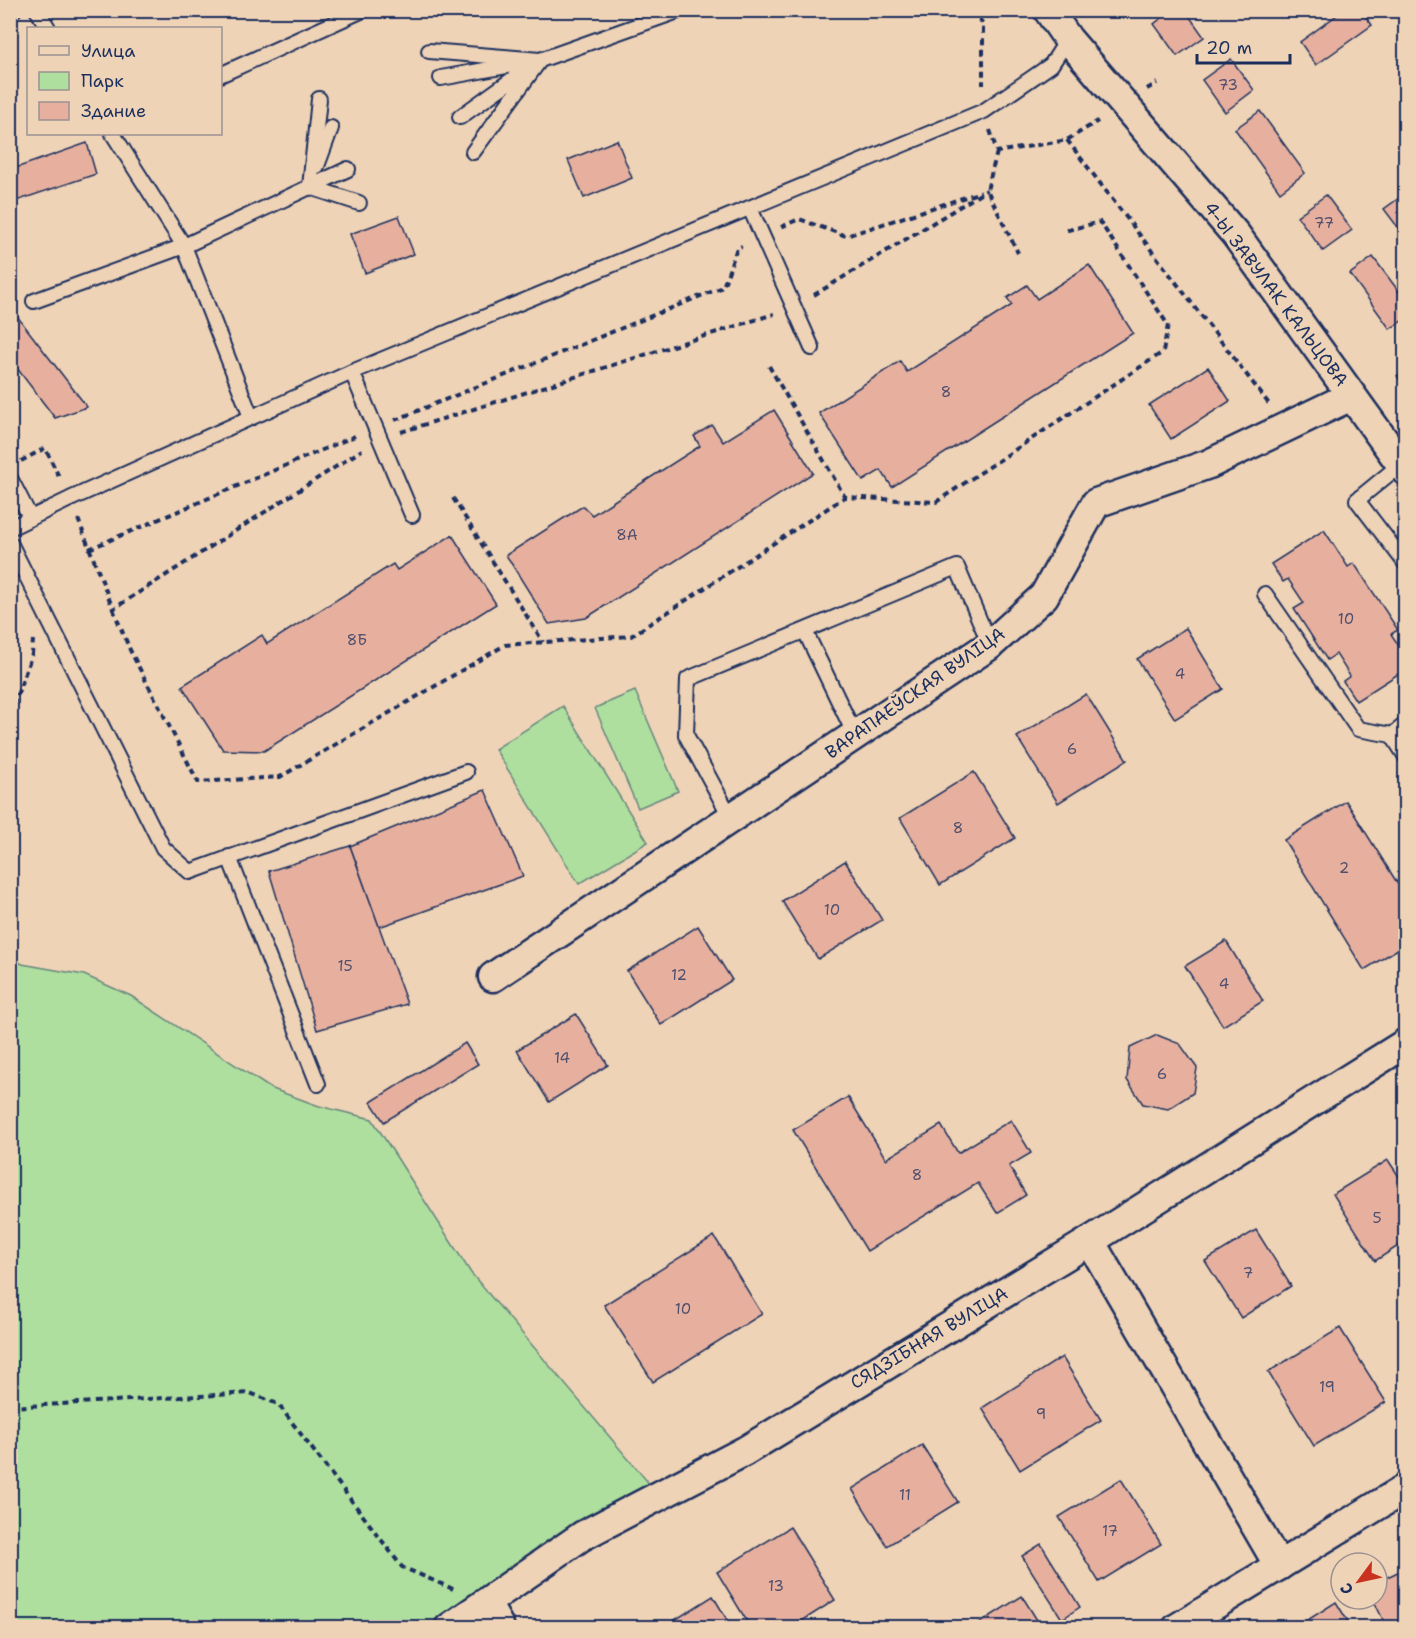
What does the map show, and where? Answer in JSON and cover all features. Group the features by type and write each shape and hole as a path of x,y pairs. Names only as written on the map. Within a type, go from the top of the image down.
{"street":[{"name":"4-Ы ЗАВУЛАК КАЛЬЦОВА","path":"1048,10 1068,39 1236,235 1403,467"},
{"name":"ВАРАПАЕЎСКАЯ ВУЛІЦА","path":"493,977 990,645 1044,596 1096,503 1209,464 1352,396"},
{"name":"СЯДЗІБНАЯ ВУЛІЦА","path":"449,1628 582,1536 745,1450 1090,1241 1406,1043"},
{"path":"1090,1241 1278,1566"},
{"path":"1177,1628 1406,1488"},
{"path":"486,1603 500,1628"}],"lane":[{"path":"37,10 47,27"},
{"path":"222,74 363,10"},
{"path":"441,78 540,60 681,10"},
{"path":"10,528 352,372 984,111 1051,65 1068,39"},
{"path":"429,51 540,60"},
{"path":"460,117 540,60"},
{"path":"473,152 540,60"},
{"path":"310,187 319,99"},
{"path":"310,187 331,128"},
{"path":"114,135 184,246 252,417"},
{"path":"34,301 184,246 348,169"},
{"path":"310,187 359,203"},
{"path":"750,208 812,348"},
{"path":"352,372 412,515"},
{"path":"1403,467 1357,500 1406,564"},
{"path":"10,478 30,517"},
{"path":"10,543 163,848 190,872 466,772"},
{"path":"731,818 686,735 688,679 957,567 990,645"},
{"path":"1265,594 1358,729 1392,735 1406,757"},
{"path":"805,630 855,735"},
{"path":"1392,735 1406,724"},
{"path":"229,858 318,1084"}],"path":[{"path":"973,10 983,24 984,111 997,152 987,190 1018,253"},
{"path":"997,152 1067,140 1157,83"},
{"path":"1067,140 1287,426"},
{"path":"89,549 379,433 723,287 737,248 799,219 846,236 987,190"},
{"path":"113,609 379,433 794,307 987,190"},
{"path":"19,462 45,448 70,499 129,650 198,782 280,777 505,645 631,636 845,497 936,502 1164,352 1168,325 1100,222 1064,231"},
{"path":"769,366 845,497"},
{"path":"453,498 543,642"},
{"path":"10,715 32,654 36,594"},
{"path":"10,1407 250,1393 278,1404 402,1567 486,1603"}],"green space":[{"path":"635,691 678,791 638,808 595,708"},
{"path":"563,706 648,842 579,884 495,749"},
{"path":"11,957 22,964 84,975 131,996 270,1088 319,1106 372,1119 471,1273 658,1494 448,1627 11,1628"}],"building":[{"path":"1172,10 1185,10 1204,37 1177,56 1154,24"},
{"path":"1344,10 1361,10 1372,25 1316,65 1300,42"},
{"path":"1231,59 1254,90 1225,112 1202,80"},
{"path":"1260,111 1305,173 1280,192 1235,129"},
{"path":"617,140 632,178 584,198 568,160"},
{"path":"87,143 96,174 10,203 10,170"},
{"path":"1406,193 1406,238 1384,209"},
{"path":"1326,195 1352,230 1323,251 1297,216"},
{"path":"399,216 414,254 365,273 350,234"},
{"path":"1373,257 1406,301 1406,318 1390,329 1350,274"},
{"path":"1089,265 1133,333 892,487 881,470 863,481 819,413 900,361 907,372 1012,305 1007,298 1027,285 1037,299"},
{"path":"10,307 87,407 55,418 10,359"},
{"path":"1208,367 1230,401 1171,439 1149,405"},
{"path":"1406,370 1406,387 1397,376"},
{"path":"774,410 813,473 586,618 549,624 506,555 583,506 592,515 700,446 694,436 712,425 723,442"},
{"path":"1324,530 1348,567 1354,563 1398,630 1391,634 1406,656 1406,669 1356,701 1343,681 1350,676 1336,654 1327,660 1294,609 1304,603 1288,579 1283,582 1271,564"},
{"path":"452,535 496,604 264,751 223,750 182,686 262,635 267,644 393,564 397,570"},
{"path":"1186,628 1223,689 1175,719 1137,659"},
{"path":"1086,694 1127,760 1058,803 1017,737"},
{"path":"974,772 1015,838 940,885 900,818"},
{"path":"485,790 523,876 379,927 350,846"},
{"path":"1346,801 1406,897 1406,944 1364,970 1284,840"},
{"path":"350,846 407,1004 317,1030 269,871"},
{"path":"845,861 882,920 818,959 782,901"},
{"path":"698,926 732,980 661,1025 627,971"},
{"path":"1226,941 1263,1001 1223,1026 1185,966"},
{"path":"576,1014 608,1065 549,1102 517,1050"},
{"path":"1157,1035 1180,1044 1197,1068 1193,1093 1168,1109 1143,1104 1127,1080 1130,1048"},
{"path":"465,1043 478,1064 384,1122 371,1102"},
{"path":"848,1097 886,1159 941,1125 958,1153 1011,1120 1031,1153 1009,1166 1026,1195 997,1213 978,1183 867,1251 793,1130"},
{"path":"1388,1160 1406,1187 1406,1241 1375,1261 1333,1194"},
{"path":"1256,1230 1291,1286 1241,1318 1205,1261"},
{"path":"714,1236 762,1314 653,1382 604,1305"},
{"path":"1340,1328 1386,1402 1314,1446 1268,1372"},
{"path":"1062,1357 1101,1420 1020,1470 982,1408"},
{"path":"922,1445 958,1502 887,1546 852,1489"},
{"path":"1121,1479 1161,1544 1099,1582 1059,1517"},
{"path":"790,1527 835,1600 791,1628 751,1628 717,1572"},
{"path":"1041,1544 1080,1607 1062,1619 1022,1556"},
{"path":"1406,1568 1406,1628 1387,1628 1379,1611 1389,1611 1389,1576"},
{"path":"713,1596 732,1628 662,1628"},
{"path":"1022,1596 1042,1628 980,1628 978,1624"},
{"path":"1329,1606 1329,1611 1342,1611 1352,1628 1295,1628"}]}
